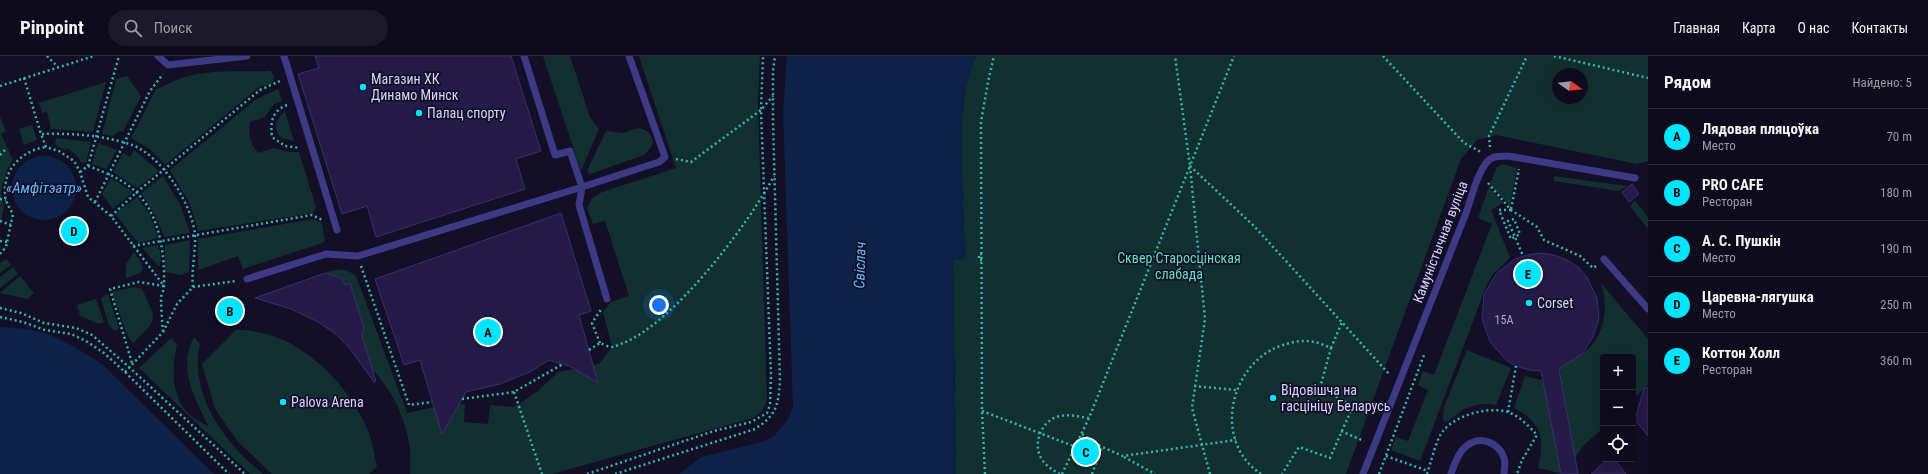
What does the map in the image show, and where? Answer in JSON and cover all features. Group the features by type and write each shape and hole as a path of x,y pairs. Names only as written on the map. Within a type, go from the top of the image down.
{"lane":[{"path":"158,56 168,66 247,56"},
{"path":"284,56 299,100 337,230"},
{"path":"524,56 555,155 570,151 582,187 579,205 607,299"},
{"path":"247,279 326,254 358,256 659,162 665,157 629,56"},
{"path":"1492,158 1508,156 1520,157 1635,178"},
{"name":"Камуністычная вуліца","path":"1363,474 1480,175 1492,158"},
{"path":"1604,259 1648,308"},
{"path":"1450,474 1458,455 1471,443 1482,441 1492,443 1500,450 1505,460 1504,474"}],"path":[{"path":"47,56 58,67"},
{"path":"0,86 94,56"},
{"path":"80,172 88,166 119,56"},
{"path":"587,474 714,431 751,422 767,413 770,405 771,389 761,110 763,56"},
{"path":"615,474 755,429 768,420 779,404 780,382 772,71 775,56"},
{"path":"985,474 982,411 981,122 994,56"},
{"path":"1175,56 1190,166 1205,319 1194,386 1192,408 1210,474"},
{"path":"1089,418 1059,416 1049,421 1039,433 1038,450 1041,458 1050,468 1061,474 1082,434 1089,418 1234,56"},
{"path":"1383,56 1464,143 1492,158"},
{"path":"1492,158 1489,136 1527,56"},
{"path":"1554,56 1648,78"},
{"path":"96,202 123,143 150,91 168,66"},
{"path":"111,216 137,192 260,90 274,85 291,74"},
{"path":"24,78 46,147"},
{"path":"665,157 691,162 761,110 773,96"},
{"path":"299,100 281,107 274,115 270,125 272,137 285,146 293,148 313,148"},
{"path":"41,134 97,137 123,143 142,150 164,170 182,196 195,236 192,271 193,287"},
{"path":"0,254 6,247 13,214 4,194 9,171 26,153 35,148 46,147 67,155 74,161 80,172 88,197 96,202 111,216 132,246 164,286"},
{"path":"0,155 8,148"},
{"path":"1511,210 1520,165"},
{"path":"88,166 109,174 137,192 151,213 162,241 164,286 161,296 163,332"},
{"path":"1190,166 1254,226 1398,383"},
{"path":"607,299 592,323 600,343 612,347 637,338 667,313 712,267 765,193 775,176"},
{"path":"1486,189 1490,178"},
{"path":"1488,183 1511,210 1537,227 1544,240 1580,256 1593,268 1604,259"},
{"path":"0,199 6,200"},
{"path":"1511,210 1499,210 1511,239 1516,236 1520,234 1514,219 1508,221 1513,233 1516,239 1523,256"},
{"path":"132,246 312,215 337,230"},
{"path":"0,221 11,225"},
{"path":"0,241 7,242"},
{"path":"358,256 409,405 432,402"},
{"path":"125,372 163,332 176,304 193,287 247,279"},
{"path":"132,363 110,289 139,282 164,286"},
{"path":"0,308 21,313 44,323 83,331 102,342 245,474"},
{"path":"0,317 23,322 45,330 76,336 104,353 229,474"},
{"path":"1282,474 1299,446 1330,458 1353,406 1320,388 1331,348 1342,322"},
{"path":"1261,474 1252,468 1242,455 1233,428 1232,416 1236,390 1243,375 1252,365 1268,352 1285,344 1302,341 1314,342 1331,348"},
{"path":"589,350 600,343"},
{"path":"1379,474 1425,353"},
{"path":"462,399 514,392 563,364"},
{"path":"1508,412 1516,366"},
{"path":"1194,386 1236,390"},
{"path":"514,392 542,474"},
{"path":"982,411 1076,447"},
{"path":"1341,431 1374,445"},
{"path":"1082,434 1102,447 1123,456 1155,474"},
{"path":"1123,456 1236,440"},
{"path":"1092,474 1102,447"},
{"path":"1386,456 1428,471"}],"green space":[{"path":"543,56 570,56 590,117 599,129 581,171"},
{"path":"639,56 760,56 758,105 767,398 765,406 759,414 749,419 552,474 410,474 409,443 406,429 388,389 368,365 369,358 362,336 364,328 350,284 345,285 342,277 325,273 333,270 345,270 356,276 407,413 452,403 465,404 464,422 488,424 490,405 514,407 538,391 558,372 599,364 612,347 603,312 611,302 629,296 605,221 593,224 587,208 592,198 602,192 676,168"},
{"name":"Сквер Старосцінская слабада","path":"976,56 1648,56 1648,161 1637,164 1496,135 1477,140 1461,159 1346,474 956,474 953,260 965,259 962,176 962,115 966,85"},
{"path":"270,71 274,76 272,84 259,87 165,165 151,150 131,138 156,89 182,78 203,73"},
{"path":"127,76 141,96 123,132 119,131 112,136 102,134 116,79"},
{"path":"106,82 93,132 51,129 47,112 42,113 39,103"},
{"path":"278,89 282,101 273,105 265,117 250,122 250,138 258,153 274,148 289,152 299,152 316,207 313,213 198,231 190,204 170,170 255,100"},
{"path":"285,112 294,141 281,138 277,131 277,121"},
{"path":"0,117 6,131 1,134 13,160 8,168 2,185 1,194 4,207 0,226"},
{"path":"32,125 37,140 24,145 19,129"},
{"path":"637,128 648,132 653,141 651,147 644,155 590,174 587,171 606,131 623,133"},
{"path":"56,138 91,142 86,163 80,162 79,158 68,148 66,150 55,145"},
{"path":"98,143 117,150 106,169 92,164"},
{"path":"134,150 159,171 137,188 113,172 123,153 130,157"},
{"path":"1503,164 1517,168 1510,206 1490,184 1497,167"},
{"path":"163,176 180,204 190,233 164,237 155,215 141,193"},
{"path":"1554,176 1627,186 1619,191 1554,181"},
{"path":"111,178 133,192 113,209 102,194"},
{"path":"1489,187 1503,203 1491,210 1510,258 1493,274 1486,287 1420,461 1391,450 1396,437 1408,441 1428,390 1418,385 1423,371 1434,375 1492,224 1478,218"},
{"path":"137,197 150,215 158,238 138,243 115,214"},
{"path":"1635,201 1648,217 1648,229 1630,206"},
{"path":"313,219 322,223 325,242 243,269 238,256 198,270 198,239"},
{"path":"190,240 189,272 181,275 165,272 165,245"},
{"path":"158,245 158,249 160,249 161,262 159,267 142,248"},
{"path":"134,252 142,264 143,269 140,273 126,278 126,264"},
{"path":"6,259 11,265 0,273 0,263"},
{"path":"13,267 18,274 0,288 0,277"},
{"path":"20,276 34,293 27,299 0,293"},
{"path":"1601,283 1648,339 1648,385 1636,396 1636,354 1600,354 1600,431 1584,445 1563,474 1538,468 1541,448 1539,432 1531,419 1514,408 1525,376 1542,380 1561,378 1559,363 1573,359 1588,349 1600,332 1603,323 1605,303"},
{"path":"134,287 142,289 151,308 153,319 147,329 133,343 127,335 112,292"},
{"path":"108,294 119,328 115,331 109,326 101,298"},
{"path":"96,299 104,322 100,324 80,316 77,305"},
{"name":"Palova Arena","path":"236,330 252,331 274,336 308,354 323,367 349,396 359,412 372,442 377,467 369,474 272,474 238,442 215,409 202,364"},
{"path":"194,337 200,344 198,363 200,382 205,400 213,417 223,433 236,448 263,474 250,474 139,368 171,338 177,344 174,361 174,379 181,404 188,413 209,427 198,406 190,384 188,372 187,361 189,349"},
{"path":"1467,350 1511,368 1496,405 1481,404 1471,407 1444,422 1444,407"}],"water":[{"name":"Свіслач","path":"787,56 976,56 966,85 962,115 965,259 953,260 956,474 679,474 702,457 765,441 775,435 788,419 793,407 783,112"},
{"name":"«Амфітэатр»","path":"44,156 56,158 67,165 74,176 76,188 74,200 67,211 56,218 44,220 32,218 21,211 14,200 12,188 14,176 21,165 32,158"},
{"path":"0,327 20,328 57,338 103,365 214,474 0,474"}],"building":[{"name":"Палац спорту","path":"315,56 511,56 541,151 516,159 525,189 376,237 367,206 342,214 298,74 319,68"},
{"path":"1632,184 1639,194 1629,202 1622,192"},
{"path":"561,213 591,311 579,315 598,383 569,366 549,360 530,372 500,384 466,392 442,434 420,360 404,365 375,279"},
{"path":"1540,253 1554,255 1567,260 1578,267 1587,277 1597,298 1599,318 1593,337 1582,354 1559,369 1578,474 1561,474 1541,371 1529,370 1516,366 1506,360 1490,342 1482,319 1484,295 1496,274 1515,259"},
{"path":"325,273 342,278 345,285 350,283 364,328 362,336 376,381 374,382 348,346 333,332 318,322 291,309 255,298"},
{"path":"1644,388 1648,388 1648,436 1636,421"},
{"path":"1605,462 1616,462 1626,474 1591,474"}],"place":[{"name":"Магазин ХК Динамо Минск","path":"363,87"},
{"name":"Палац спорту","path":"419,113"},
{"name":"Царевна-лягушка","path":"74,231"},
{"name":"Коттон Холл","path":"1528,274"},
{"name":"Corset","path":"1529,303"},
{"name":"PRO CAFE","path":"230,311"},
{"name":"Лядовая пляцоўка","path":"488,332"},
{"name":"Відовішча на гасцініцу Беларусь","path":"1273,398"},
{"name":"Palova Arena","path":"283,402"},
{"name":"А. С. Пушкін","path":"1086,452"}]}
